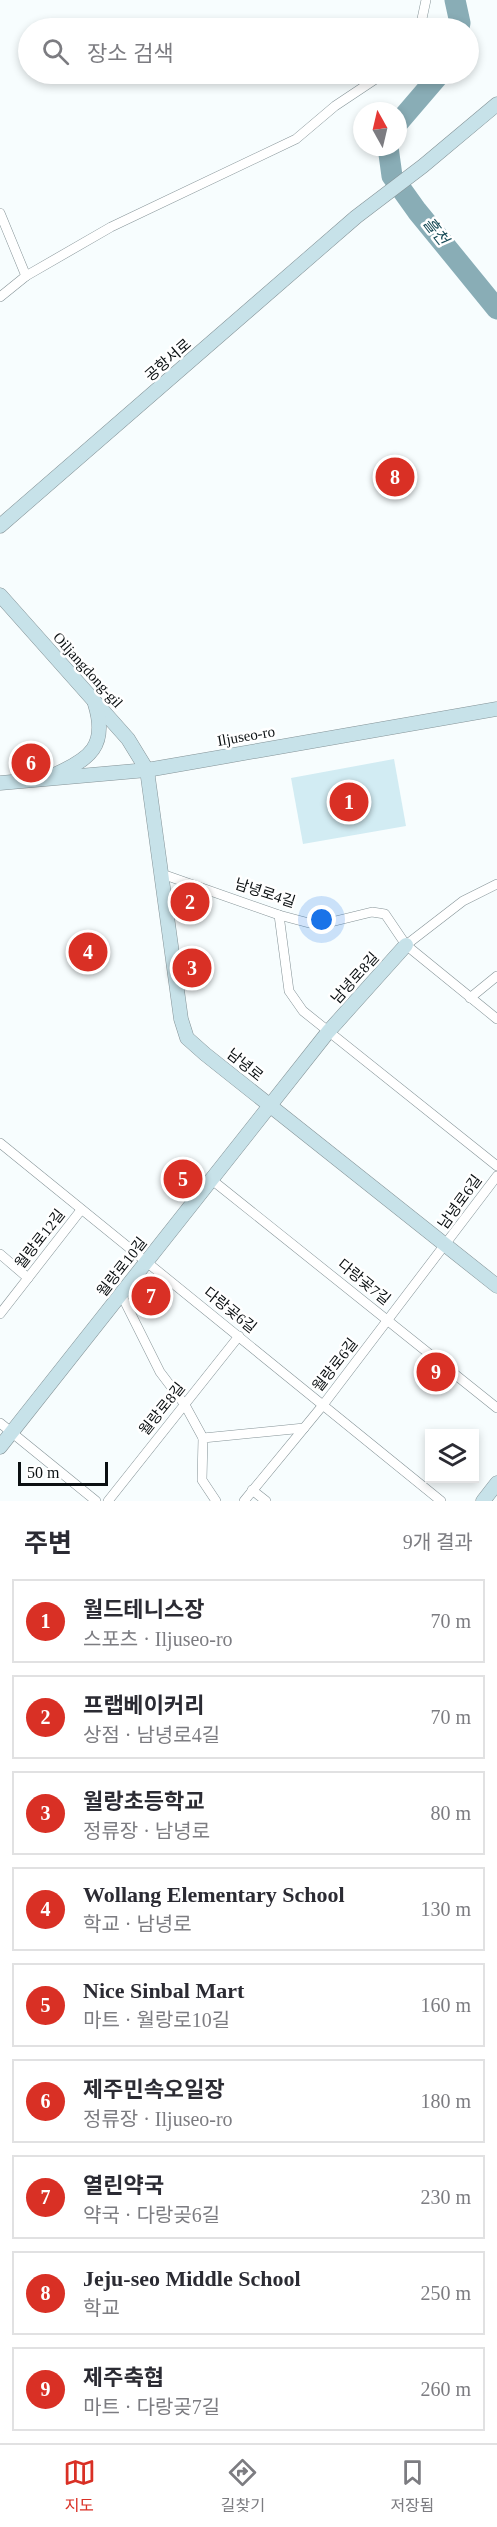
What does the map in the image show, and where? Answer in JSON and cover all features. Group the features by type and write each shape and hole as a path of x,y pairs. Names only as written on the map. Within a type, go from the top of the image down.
{"street":[{"path":"422,18 426,0"},
{"path":"0,297 26,276 111,227 296,139 335,106 368,84"},
{"name":"공항서로","path":"0,526 360,215 497,104"},
{"path":"0,213 26,276"},
{"name":"Oiljangdong-gil","path":"0,595 128,739 147,770"},
{"path":"46,779 78,763 95,749 100,724 95,702"},
{"name":"Iljuseo-ro","path":"0,783 147,770 497,710"},
{"name":"남녕로","path":"147,770 184,1031 195,1046 497,1286"},
{"name":"남녕로4길","path":"162,874 279,915 309,923 327,923 372,912 385,914 406,945 497,1019"},
{"path":"406,945 463,901 497,884"},
{"path":"279,915 289,990 303,1011 497,1166"},
{"name":"남녕로8길","path":"270,1106 328,1032 406,945"},
{"path":"470,998 497,976"},
{"name":"월랑로10길","path":"0,1448 270,1106"},
{"name":"다랑곶6길","path":"0,1143 441,1501"},
{"name":"남녕로6길","path":"447,1245 497,1176"},
{"name":"다랑곶7길","path":"212,1180 497,1408"},
{"name":"월랑로12길","path":"0,1314 81,1210"},
{"name":"월랑로6길","path":"244,1501 323,1405 447,1245"},
{"path":"0,1254 28,1278"},
{"path":"121,1294 160,1372 185,1405 203,1438 202,1480 216,1501"},
{"name":"월랑로8길","path":"108,1501 239,1336"},
{"path":"0,1423 96,1501"},
{"path":"203,1438 304,1428"},
{"path":"483,1501 497,1483"},
{"path":"252,1490 266,1501"}],"shaded area":[{"path":"394,759 406,826 303,844 291,778"}],"waterway":[{"name":"흘천","path":"455,0 459,18"},
{"name":"흘천","path":"407,112 431,84"},
{"name":"흘천","path":"389,156 392,176 417,211 497,309"}],"place":[{"name":"Jeju-seo Middle School","path":"395,477"},
{"name":"제주민속오일장","path":"31,763"},
{"name":"월드테니스장","path":"349,802"},
{"name":"프랩베이커리","path":"190,902"},
{"name":"Wollang Elementary School","path":"88,952"},
{"name":"월랑초등학교","path":"192,968"},
{"name":"Nice Sinbal Mart","path":"183,1179"},
{"name":"열린약국","path":"151,1296"},
{"name":"제주축협","path":"436,1372"}]}
